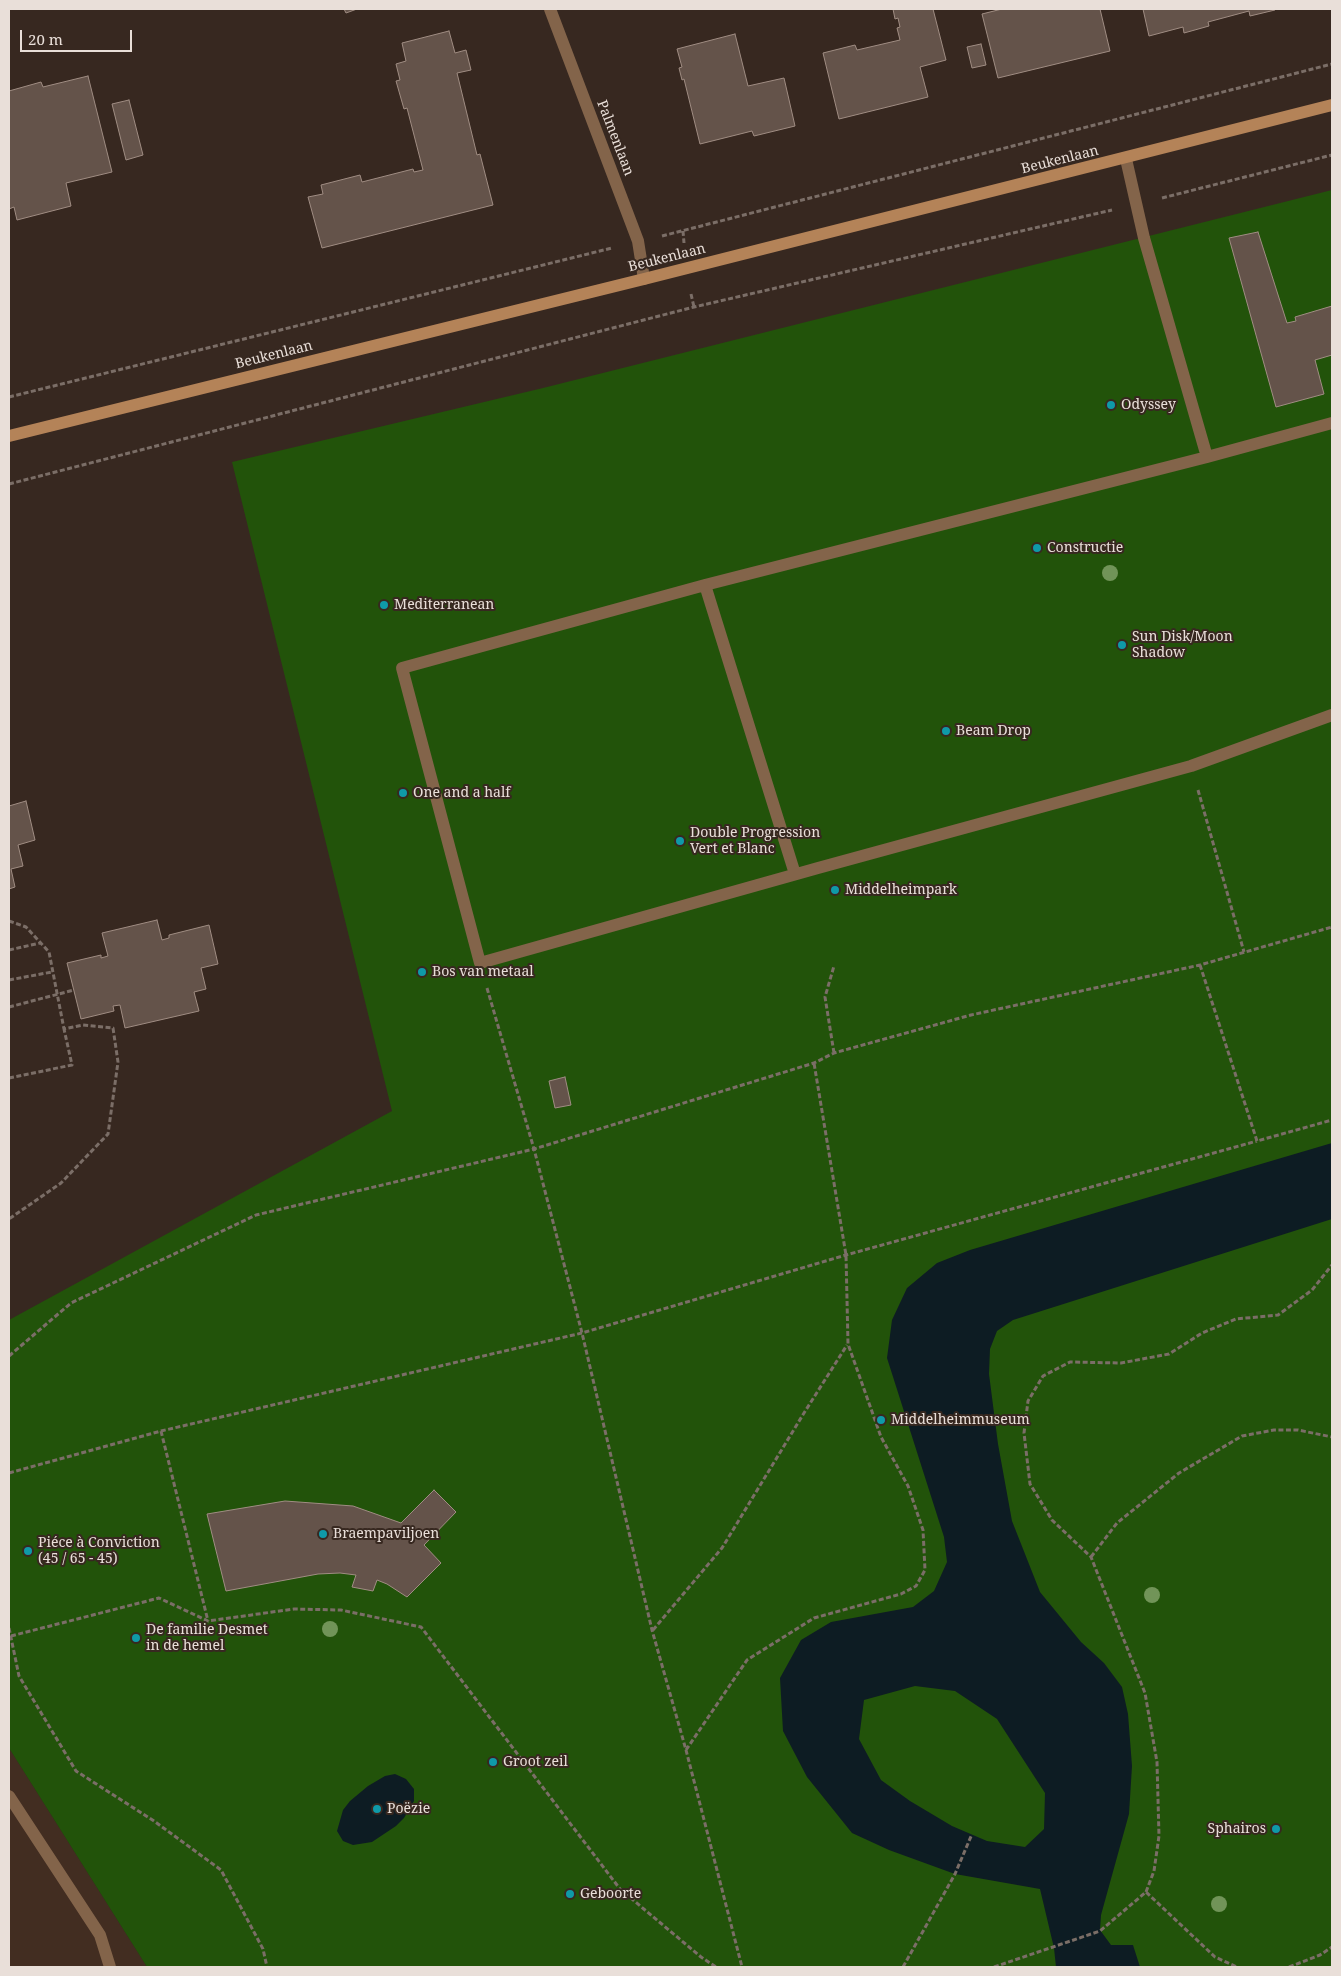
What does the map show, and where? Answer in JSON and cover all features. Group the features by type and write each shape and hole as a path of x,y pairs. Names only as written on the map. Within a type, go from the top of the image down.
{"street":[{"name":"Palmenlaan","path":"550,9 638,241 644,280"},
{"name":"Beukenlaan","path":"9,436 644,280 1332,106"},
{"path":"1126,159 1144,238 1206,457"},
{"path":"1332,423 705,585 402,668 480,963 795,874 1191,766 1332,715"},
{"path":"705,585 795,874"},
{"path":"9,1796 100,1936 110,1967"}],"path":[{"path":"9,397 692,229 1332,64"},
{"path":"9,484 694,307 1136,204 1332,155"},
{"path":"1191,766 1244,952"},
{"path":"9,922 26,927 49,952 72,1065 9,1078"},
{"path":"9,1356 71,1303 256,1215 534,1149 814,1063 834,1054 971,1016 1200,965 1332,927"},
{"path":"9,950 40,943"},
{"path":"480,963 534,1149 582,1333 652,1630 686,1750 742,1967"},
{"path":"1200,965 1257,1141"},
{"path":"834,966 825,997 834,1054"},
{"path":"9,980 52,972"},
{"path":"9,1007 74,990"},
{"path":"9,1219 61,1183 108,1134 118,1062 113,1028 83,1025 64,1029"},
{"path":"686,1750 747,1660 814,1618 901,1594 916,1586 925,1570 923,1530 908,1486 881,1436 848,1344 846,1256 814,1063"},
{"path":"9,1473 161,1431 582,1333 846,1256 1332,1120"},
{"path":"994,1967 1054,1948 1100,1930 1146,1892 1154,1871 1158,1836 1157,1762 1145,1693 1091,1557 1052,1520 1030,1484 1024,1433 1028,1401 1043,1376 1070,1362 1121,1363 1169,1354 1202,1333 1236,1319 1278,1315 1312,1290 1332,1264"},
{"path":"652,1630 722,1548 848,1344"},
{"path":"1091,1557 1117,1523 1178,1473 1242,1436 1274,1430 1298,1430 1332,1437"},
{"path":"161,1431 208,1621"},
{"path":"11,1636 159,1598 208,1621 294,1610 341,1610 421,1627 620,1889 701,1957 716,1967"},
{"path":"9,1628 19,1676 76,1771 154,1821 221,1870 263,1949 268,1967"},
{"path":"903,1967 955,1874 972,1834"},
{"path":"1146,1892 1215,1957 1237,1967"},
{"path":"1289,1967 1320,1955 1332,1947"}],"shaded area":[{"path":"1332,1143 1332,1219 1013,1320 997,1331 990,1349 989,1374 998,1444 1012,1521 1040,1592 1081,1642 1104,1663 1122,1687 1128,1714 1132,1766 1129,1814 1101,1915 1100,1930 1111,1945 1133,1945 1140,1967 1056,1967 1054,1948 1040,1889 955,1874 889,1850 852,1833 807,1777 783,1731 780,1678 801,1640 831,1622 913,1607 934,1591 947,1562 944,1537 887,1358 892,1320 907,1288 937,1263 970,1250","holes":["915,1686 955,1691 997,1719 1045,1793 1044,1829 1025,1847 987,1841 952,1826 910,1801 881,1780 859,1739 864,1700"]},
{"path":"9,1748 147,1967 9,1967"},
{"name":"Poëzie","path":"395,1774 406,1779 414,1789 414,1801 404,1818 396,1826 372,1842 353,1845 343,1841 337,1831 343,1810 350,1801 368,1786 385,1776"}],"green space":[{"name":"Middelheimpark","path":"1332,190 1332,1967 147,1967 9,1748 9,1320 392,1111 232,462 543,388"}],"building":[{"path":"344,9 357,9 346,13"},
{"path":"893,9 933,9 946,60 920,67 928,97 839,119 823,53 855,45 857,50 900,40 897,28 900,27 898,18 895,19"},
{"path":"1002,9 1100,9 1110,51 998,78 982,14"},
{"path":"1143,9 1275,10 1250,16 1249,11 1208,22 1209,26 1184,33 1183,27 1149,36"},
{"path":"449,31 455,53 466,50 471,70 457,73 477,155 480,154 493,205 322,248 308,197 323,194 321,185 360,175 362,182 413,169 414,172 423,170 407,108 404,109 396,81 400,80 396,64 406,61 402,43"},
{"path":"735,34 748,86 784,78 795,126 754,136 752,131 700,144 684,79 682,80 679,68 682,67 677,49"},
{"path":"981,44 986,65 972,68 967,47"},
{"path":"88,76 112,172 66,183 71,206 17,220 14,207 9,209 9,91 41,82 43,87"},
{"path":"129,100 143,155 126,160 112,104"},
{"path":"1258,232 1287,323 1296,321 1295,317 1332,306 1332,355 1315,360 1324,394 1276,407 1229,238"},
{"path":"26,801 35,840 18,845 23,866 11,869 15,887 9,889 9,806"},
{"path":"157,920 162,940 169,938 169,935 209,925 218,964 201,968 206,989 194,992 199,1011 125,1028 120,1005 113,1006 114,1011 81,1019 67,963 101,955 101,958 108,956 102,933"},
{"path":"565,1077 571,1105 555,1108 549,1081"},
{"name":"Braempaviljoen","path":"434,1490 456,1512 424,1545 441,1563 407,1597 377,1580 373,1591 352,1587 356,1575 340,1573 318,1574 226,1591 207,1514 285,1501 353,1506 401,1523"}],"place":[{"name":"Odyssey","path":"1111,405"},
{"name":"Constructie","path":"1037,548"},
{"name":"Mediterranean","path":"384,605"},
{"name":"Sun Disk/Moon Shadow","path":"1122,645"},
{"name":"Beam Drop","path":"946,731"},
{"name":"One and a half","path":"403,793"},
{"name":"Double Progression Vert et Blanc","path":"680,841"},
{"name":"Middelheimpark","path":"835,890"},
{"name":"Bos van metaal","path":"422,972"},
{"name":"Middelheimmuseum","path":"881,1420"},
{"name":"Braempaviljoen","path":"323,1534"},
{"name":"Piéce à Conviction (45 / 65 - 45)","path":"28,1551"},
{"name":"De familie Desmet in de hemel","path":"136,1638"},
{"name":"Groot zeil","path":"493,1762"},
{"name":"Poëzie","path":"377,1809"},
{"name":"Sphairos","path":"1276,1829"},
{"name":"Geboorte","path":"570,1894"}]}
